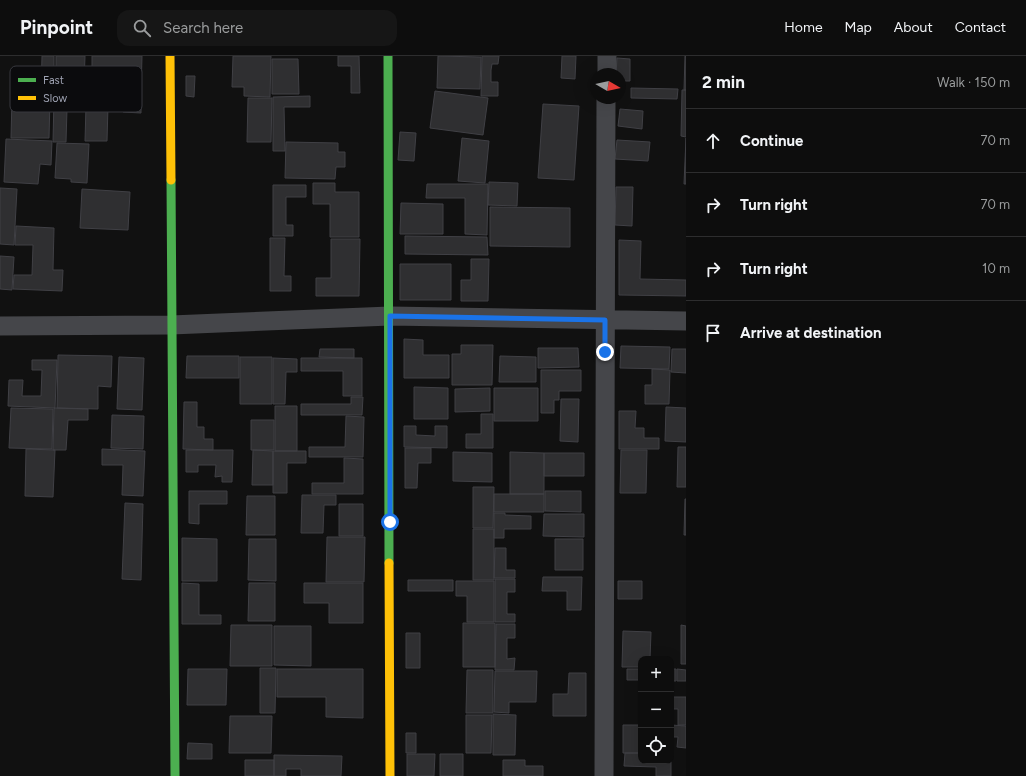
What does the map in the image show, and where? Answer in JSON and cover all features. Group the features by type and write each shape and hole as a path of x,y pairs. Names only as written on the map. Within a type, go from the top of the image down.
{"street":[{"path":"170,56 175,776"},
{"path":"388,56 390,316 390,776"},
{"path":"606,68 607,56"},
{"path":"604,776 606,104"},
{"path":"0,326 171,325 390,316 686,321"}],"building":[{"path":"42,56 54,56 54,66 42,66"},
{"path":"56,56 85,56 85,66 56,66"},
{"path":"92,56 142,56 142,66 92,66"},
{"path":"233,56 271,56 270,97 244,96 244,87 232,87"},
{"path":"338,56 359,56 360,93 351,93 351,66 338,66"},
{"path":"438,56 481,57 480,89 437,88"},
{"path":"482,56 499,56 498,64 492,64 491,70 491,82 498,82 498,96 481,96"},
{"path":"562,56 576,56 575,79 561,78"},
{"path":"685,56 686,90 684,90"},
{"path":"617,58 630,59 630,81 626,81 626,68 616,68"},
{"path":"272,59 298,59 299,94 272,94"},
{"path":"186,76 195,76 194,97 186,96"},
{"path":"631,88 678,89 677,99 631,98"},
{"path":"682,90 686,90 686,137 681,136"},
{"path":"435,91 488,98 483,135 430,128"},
{"path":"310,96 310,107 284,107 285,151 273,151 273,97"},
{"path":"248,98 272,98 271,142 247,142"},
{"path":"543,104 579,106 574,180 538,178"},
{"path":"620,109 643,111 642,129 618,126"},
{"path":"12,112 50,112 49,138 11,138"},
{"path":"54,112 67,112 66,142 53,142"},
{"path":"86,112 108,112 107,141 85,141"},
{"path":"400,132 416,133 414,161 398,160"},
{"path":"462,138 489,141 485,183 458,181"},
{"path":"686,138 686,184 684,184"},
{"path":"6,139 52,141 51,165 40,164 38,184 4,182"},
{"path":"617,140 650,142 648,161 615,159"},
{"path":"286,142 338,143 338,152 345,152 345,167 336,167 335,179 285,178"},
{"path":"57,143 89,144 87,183 71,182 71,179 55,178"},
{"path":"489,182 518,183 517,206 488,205"},
{"path":"313,183 335,183 335,192 359,192 359,237 330,237 330,204 313,204"},
{"path":"427,184 488,184 487,235 465,234 465,198 426,198"},
{"path":"273,185 306,185 306,197 286,197 286,225 293,225 293,236 273,236"},
{"path":"616,187 633,187 632,226 615,225"},
{"path":"0,188 17,189 14,245 0,244"},
{"path":"82,189 130,192 128,230 80,228"},
{"path":"401,203 443,204 443,234 400,234"},
{"path":"490,207 570,208 570,247 490,246"},
{"path":"16,226 54,228 53,270 63,270 62,291 13,289 14,275 32,275 33,245 15,245"},
{"path":"405,236 487,237 488,255 405,254"},
{"path":"270,238 285,238 284,276 291,276 291,291 270,291"},
{"path":"331,239 360,239 359,296 316,296 316,278 331,278"},
{"path":"619,240 641,241 640,279 686,280 686,296 619,295"},
{"path":"0,256 14,257 12,290 0,289"},
{"path":"471,259 489,259 488,301 461,301 461,280 471,280"},
{"path":"400,264 451,264 451,300 400,300"},
{"path":"404,339 423,340 423,355 449,355 449,378 404,378"},
{"path":"461,345 493,345 492,385 452,385 452,354 461,354"},
{"path":"621,346 670,347 669,369 620,368"},
{"path":"538,348 578,348 579,367 538,368"},
{"path":"320,349 354,349 354,358 319,357"},
{"path":"672,349 686,349 686,373 671,372"},
{"path":"58,355 112,356 111,387 98,386 98,409 57,408"},
{"path":"187,356 239,356 239,378 186,378"},
{"path":"500,356 536,357 536,382 499,382"},
{"path":"119,357 144,358 142,410 117,409"},
{"path":"240,357 272,357 272,404 240,404"},
{"path":"273,358 297,359 297,372 286,372 285,404 273,404"},
{"path":"301,358 362,358 362,396 343,396 343,371 301,371"},
{"path":"32,360 57,360 55,408 8,406 9,380 23,380 22,396 41,396 42,370 32,370"},
{"path":"652,369 670,370 669,404 645,404 645,385 652,385"},
{"path":"541,370 581,370 581,391 559,391 559,400 554,400 554,413 541,413"},
{"path":"414,387 448,388 448,419 414,419"},
{"path":"490,388 490,411 455,412 455,389"},
{"path":"494,388 538,388 538,421 494,421"},
{"path":"351,397 363,397 362,415 301,415 301,404 351,404"},
{"path":"561,399 579,399 578,442 560,441"},
{"path":"184,402 197,402 197,427 204,427 204,439 213,439 213,450 183,449"},
{"path":"275,406 297,406 297,451 275,451"},
{"path":"666,407 686,408 686,442 665,441"},
{"path":"11,408 53,409 52,449 9,448"},
{"path":"54,408 88,409 88,420 68,420 66,450 53,450"},
{"path":"619,411 636,411 635,428 644,428 644,438 659,438 659,449 619,449"},
{"path":"481,414 493,414 493,448 466,448 466,434 481,434"},
{"path":"112,415 144,416 143,449 111,448"},
{"path":"346,416 364,417 363,457 309,457 309,447 345,447"},
{"path":"251,420 274,420 274,450 251,450"},
{"path":"404,426 416,426 416,435 435,436 435,426 447,426 447,448 404,447"},
{"path":"678,447 686,447 686,487 677,487"},
{"path":"405,448 431,448 431,463 418,463 417,488 405,488"},
{"path":"26,449 55,450 53,497 25,496"},
{"path":"102,449 145,451 143,496 122,495 123,465 102,465"},
{"path":"186,450 233,450 232,482 222,482 222,476 215,477 216,465 198,465 198,472 186,472"},
{"path":"253,450 273,451 273,485 252,485"},
{"path":"621,450 647,450 646,493 620,493"},
{"path":"273,451 306,451 306,463 287,463 287,493 273,493"},
{"path":"453,452 492,453 492,482 453,481"},
{"path":"510,452 544,453 544,494 510,494"},
{"path":"544,453 584,453 584,476 544,476"},
{"path":"344,458 363,459 363,494 312,494 312,483 344,483"},
{"path":"473,487 494,487 493,528 473,528"},
{"path":"189,491 227,491 227,504 199,504 199,524 189,523"},
{"path":"545,491 581,491 581,512 545,511"},
{"path":"494,494 544,494 544,512 494,512"},
{"path":"302,495 336,495 336,505 324,505 323,533 301,533"},
{"path":"247,496 275,496 275,535 246,535"},
{"path":"685,499 686,535 684,535"},
{"path":"125,503 143,504 141,580 122,579"},
{"path":"339,504 363,504 363,536 339,536"},
{"path":"494,513 531,516 531,529 504,529 504,538 494,538"},
{"path":"544,514 584,514 584,537 543,536"},
{"path":"473,529 494,529 494,580 473,580"},
{"path":"327,537 365,537 364,582 326,582"},
{"path":"182,538 217,539 217,581 182,581"},
{"path":"249,539 276,539 276,581 248,580"},
{"path":"555,539 583,539 583,570 555,570"},
{"path":"495,548 506,548 506,570 515,570 515,578 494,578"},
{"path":"543,577 582,577 581,610 567,610 567,591 542,591"},
{"path":"495,579 515,579 515,592 507,592 507,614 515,614 515,622 495,622"},
{"path":"408,580 453,580 453,591 408,591"},
{"path":"456,581 494,581 494,622 467,622 467,596 456,596"},
{"path":"618,581 642,581 642,599 618,599"},
{"path":"182,583 199,584 199,615 221,615 221,624 182,624"},
{"path":"249,583 275,583 275,621 248,621"},
{"path":"304,583 363,583 363,623 329,623 329,603 304,603"},
{"path":"463,623 495,623 495,667 463,667"},
{"path":"496,624 515,624 515,638 507,638 507,659 515,658 514,670 495,670"},
{"path":"231,625 272,625 272,666 230,666"},
{"path":"681,625 686,626 686,664 681,664"},
{"path":"274,626 311,626 311,666 274,665"},
{"path":"623,631 651,632 650,656 638,656 638,667 622,667"},
{"path":"406,633 420,633 420,668 406,668"},
{"path":"260,668 276,668 275,713 260,713"},
{"path":"188,669 227,669 226,705 187,705"},
{"path":"277,669 363,669 363,718 326,717 326,697 277,697"},
{"path":"627,669 638,669 638,680 627,680"},
{"path":"674,669 676,669 676,681 674,681"},
{"path":"677,669 686,670 686,681 677,681"},
{"path":"467,670 493,670 493,713 466,713"},
{"path":"495,671 537,671 536,702 509,702 509,713 494,712"},
{"path":"569,673 586,673 586,716 553,716 553,694 568,694"},
{"path":"674,697 686,697 686,725 678,725 678,709 674,709"},
{"path":"493,714 516,715 515,755 493,755"},
{"path":"466,715 492,715 491,753 466,753"},
{"path":"230,716 272,716 271,753 229,753"},
{"path":"623,725 638,725 638,753 623,753"},
{"path":"674,725 686,726 686,748 677,747 678,737 674,737"},
{"path":"406,733 416,733 416,753 406,753"},
{"path":"188,743 212,744 212,759 187,759"},
{"path":"625,753 638,753 638,764 671,764 671,776 656,776 656,767 624,766"},
{"path":"407,754 435,754 434,776 407,776"},
{"path":"440,754 463,754 463,776 440,776"},
{"path":"274,755 342,756 341,776 301,776 301,769 286,769 286,776 274,776"},
{"path":"245,760 274,760 274,776 245,776"},
{"path":"503,760 525,760 525,766 543,766 543,776 503,776"}],"traffic: fast":[{"path":"388,56 389,563"},
{"path":"171,180 175,776"}],"traffic: slow":[{"path":"170,56 171,180"},
{"path":"389,563 390,776"}],"route":[{"path":"390,522 390,316 605,320 605,352"}]}
